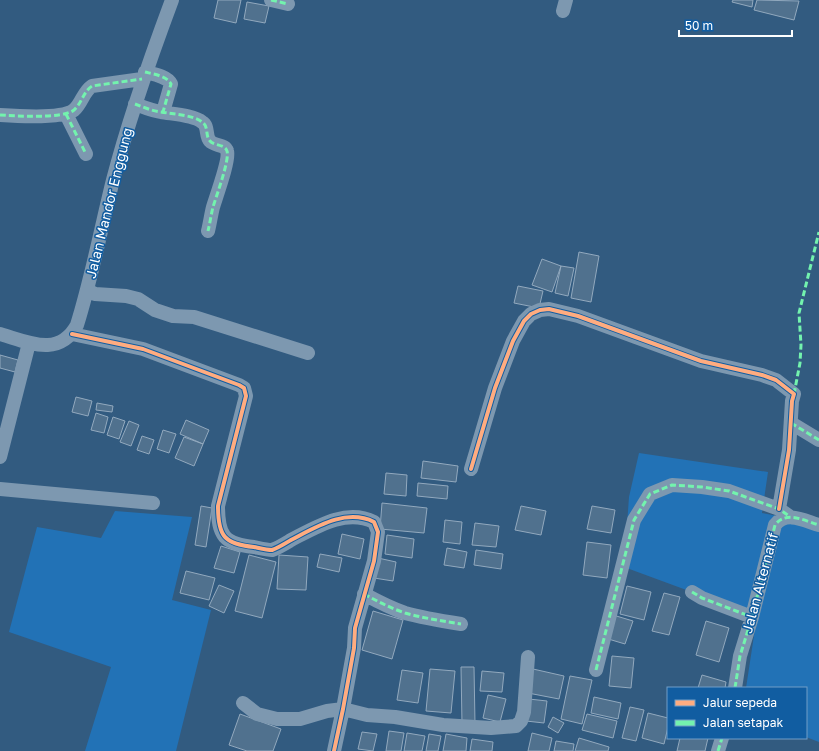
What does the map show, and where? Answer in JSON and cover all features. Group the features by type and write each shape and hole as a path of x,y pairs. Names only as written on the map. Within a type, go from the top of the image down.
{"street":[{"name":"Jalan Mandor Enggung","path":"72,334 77,325 87,290 113,180 135,104 144,75 172,0"},
{"path":"271,0 288,4"},
{"path":"0,115 33,116 66,114 72,111 80,103 86,90 92,86 144,75 164,78 171,84 163,112"},
{"path":"135,104 154,111 194,118 202,121 206,125 208,140 223,147 227,151 225,168 213,207 208,231"},
{"path":"66,114 86,154"},
{"path":"87,290 95,294 126,296 138,299 155,310 173,316 194,317 308,353"},
{"path":"471,469 495,388 513,341 524,321 531,314 540,310 549,309 578,316 701,361 762,375 776,380 794,394 792,401 784,513 729,491 702,487 672,485 650,494 634,520 596,670"},
{"path":"0,334 29,343 54,345 63,341 72,334 143,349 244,388 246,396 218,506 218,522 223,534 230,542 272,550 332,520 348,516 366,518 374,522 378,532 374,560 355,628 354,648 334,751"},
{"path":"0,457 29,343"},
{"path":"791,423 819,440"},
{"path":"0,489 154,503"},
{"name":"Jalan Alternatif","path":"735,687 740,656 752,617 775,525 784,513 819,525"},
{"path":"692,592 702,598 752,617"},
{"path":"364,594 386,606 403,612 423,618 460,624"},
{"path":"243,703 257,714 276,719 300,719 327,711 343,709 367,715 395,717 443,725 491,728 516,726 521,720 524,712 528,656"},
{"path":"718,751 722,739"}],"shaded area":[{"path":"639,453 768,472 762,513 819,524 819,742 807,737 807,687 746,687 757,616 624,567 629,497"},
{"path":"115,511 192,517 172,600 211,610 176,751 85,751 111,667 9,632 37,527 101,538"}],"building":[{"path":"218,0 241,0 236,23 214,18"},
{"path":"733,0 753,0 752,7 732,2"},
{"path":"757,0 799,1 794,20 754,10"},
{"path":"247,2 269,6 265,23 244,19"},
{"path":"579,252 599,256 591,302 571,298"},
{"path":"542,259 561,266 552,292 532,285"},
{"path":"561,266 574,268 568,296 555,293"},
{"path":"518,286 543,291 539,308 514,303"},
{"path":"0,355 18,360 15,372 0,368"},
{"path":"76,397 92,401 88,416 72,412"},
{"path":"97,403 113,406 112,412 96,410"},
{"path":"96,413 108,417 104,433 91,430"},
{"path":"113,417 125,421 119,439 107,435"},
{"path":"186,420 209,430 203,444 180,434"},
{"path":"129,421 139,425 131,446 120,442"},
{"path":"163,430 176,434 169,453 157,449"},
{"path":"142,436 154,440 149,454 137,450"},
{"path":"184,437 203,444 194,466 175,458"},
{"path":"423,461 458,466 456,482 421,478"},
{"path":"386,473 407,475 406,496 384,494"},
{"path":"418,483 448,486 447,499 417,496"},
{"path":"382,503 427,508 424,533 380,529"},
{"path":"201,506 212,508 206,547 195,545"},
{"path":"521,506 546,511 541,535 515,530"},
{"path":"592,506 615,510 611,533 587,529"},
{"path":"445,520 462,522 460,544 443,542"},
{"path":"475,523 499,526 496,547 472,545"},
{"path":"342,534 364,539 360,559 338,554"},
{"path":"387,535 414,539 412,558 385,554"},
{"path":"587,542 611,545 607,578 583,575"},
{"path":"221,546 240,552 234,573 214,568"},
{"path":"447,548 467,552 464,568 444,565"},
{"path":"476,550 503,554 501,569 474,565"},
{"path":"320,554 342,558 339,572 317,567"},
{"path":"249,555 276,562 262,618 235,611"},
{"path":"279,555 308,557 306,590 277,589"},
{"path":"378,558 396,562 393,581 374,578"},
{"path":"186,571 215,578 209,600 180,593"},
{"path":"219,585 234,591 224,613 209,606"},
{"path":"627,586 651,592 644,620 620,614"},
{"path":"664,593 680,597 669,635 652,631"},
{"path":"373,611 403,620 392,659 362,650"},
{"path":"613,615 633,621 625,644 605,638"},
{"path":"706,621 729,628 719,662 696,655"},
{"path":"612,656 634,658 631,688 609,686"},
{"path":"461,667 474,667 475,724 462,724"},
{"path":"430,669 455,671 451,713 426,711"},
{"path":"533,669 564,676 559,699 528,693"},
{"path":"402,670 423,673 418,703 397,700"},
{"path":"482,671 504,673 502,692 480,691"},
{"path":"702,675 726,682 725,687 698,687"},
{"path":"570,676 592,680 582,724 561,719"},
{"path":"488,695 506,699 500,722 483,718"},
{"path":"594,697 621,703 618,719 591,713"},
{"path":"529,699 547,701 544,723 526,721"},
{"path":"630,707 644,710 636,741 622,738"},
{"path":"648,713 667,718 667,731 664,744 642,738"},
{"path":"240,714 281,729 273,751 247,751 229,745"},
{"path":"587,714 617,721 613,738 582,730"},
{"path":"553,717 564,723 558,733 548,727"},
{"path":"389,731 404,733 401,751 386,751"},
{"path":"362,732 377,734 373,751 358,749"},
{"path":"407,733 425,736 422,751 404,751"},
{"path":"532,733 552,738 549,751 528,751"},
{"path":"429,734 441,736 438,751 426,751"},
{"path":"446,734 467,738 466,751 443,751"},
{"path":"579,738 609,747 608,751 575,751"},
{"path":"472,739 493,742 492,751 470,751"},
{"path":"680,739 708,739 705,751 677,751"},
{"path":"556,741 574,744 573,751 554,751"}],"marked path":[{"path":"271,0 288,4"},
{"path":"145,72 163,77 171,84 163,112"},
{"path":"0,115 50,116 68,113 77,107 89,88 92,86 142,79"},
{"path":"135,104 154,111 194,118 206,126 209,139 212,143 226,149 226,162 213,207 208,231"},
{"path":"66,114 86,154"},
{"path":"794,394 800,363 801,345 799,313 819,232"},
{"path":"791,423 819,440"},
{"path":"596,670 634,520 650,494 672,485 729,491 779,509 789,516"},
{"path":"735,687 740,656 752,617 775,525 779,521 790,517 802,519 819,525"},
{"path":"692,592 702,598 752,617"},
{"path":"364,594 389,607 405,613 461,624"},
{"path":"718,751 722,739"}],"cycle path":[{"path":"471,469 495,388 513,341 524,321 531,314 540,310 549,309 578,316 701,361 762,375 776,380 794,394 792,401 789,450 779,509"},
{"path":"72,334 143,349 244,388 246,396 218,506 219,525 221,531 229,541 244,546 272,550 331,521 353,517 363,518 374,522 378,532 374,561 355,628 354,648 334,751"}]}
